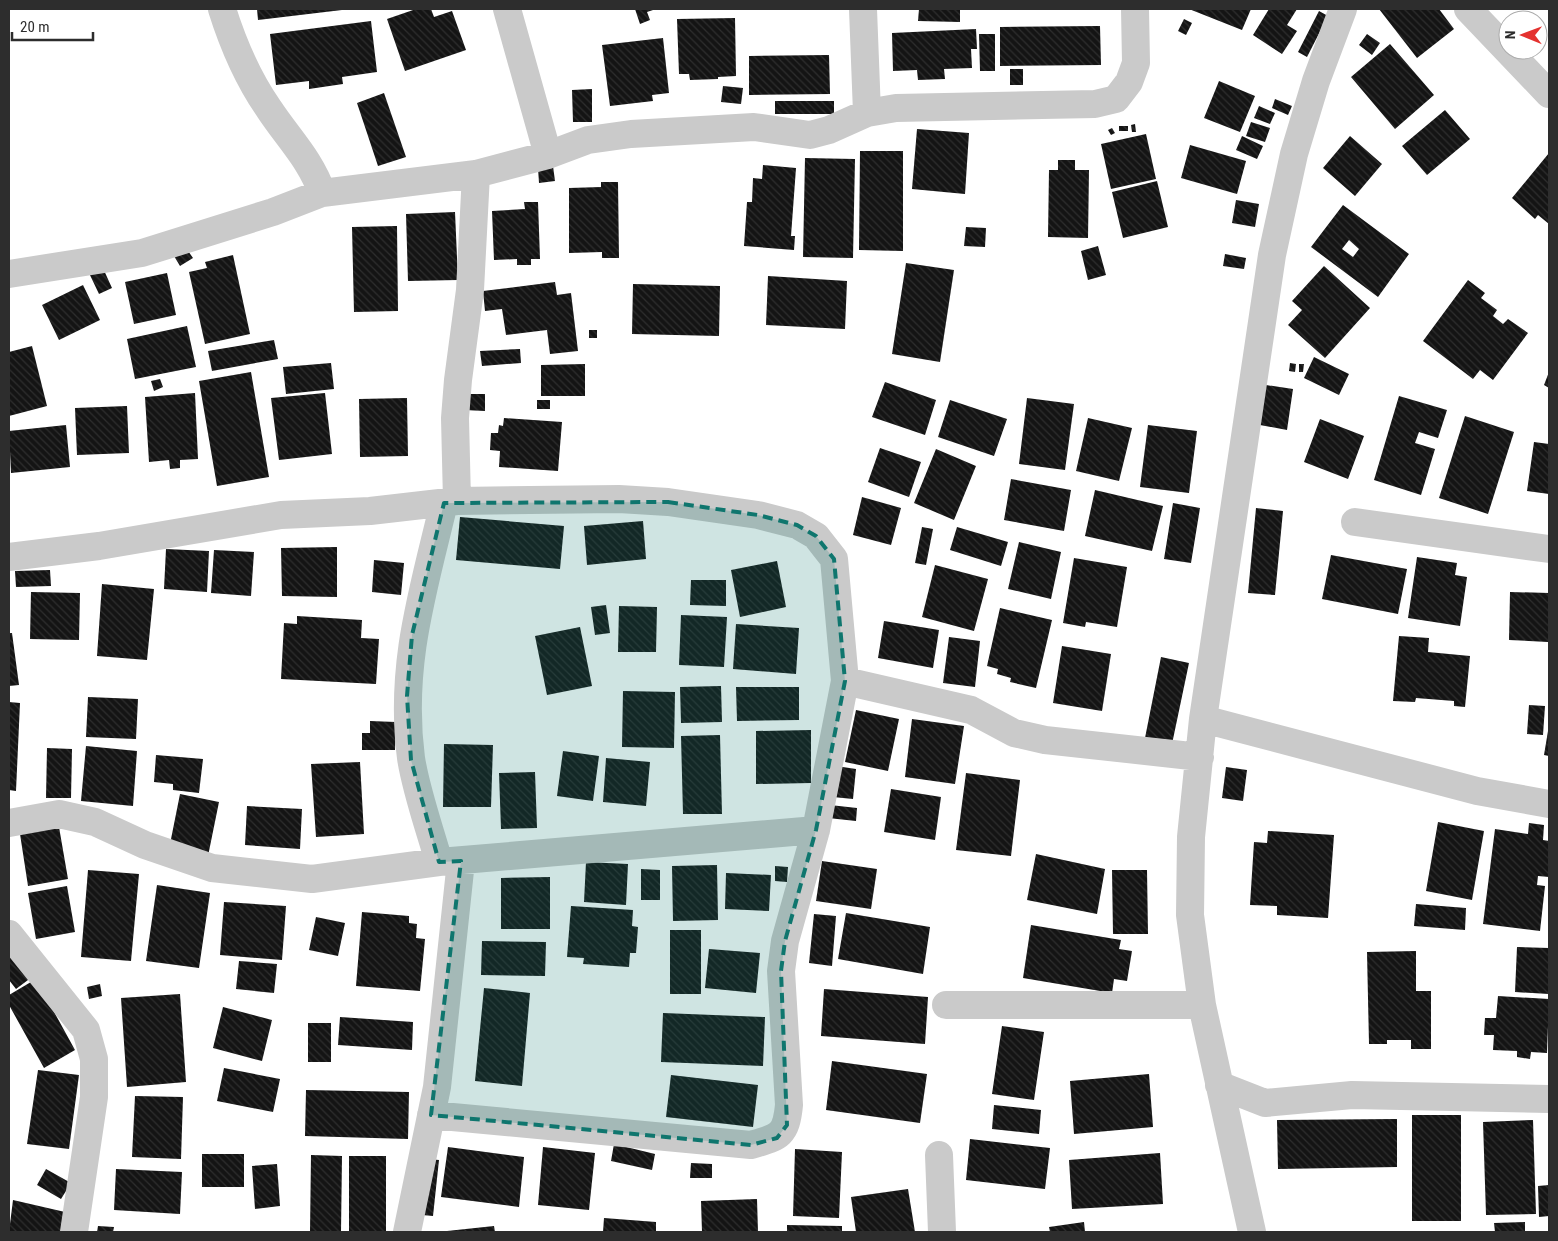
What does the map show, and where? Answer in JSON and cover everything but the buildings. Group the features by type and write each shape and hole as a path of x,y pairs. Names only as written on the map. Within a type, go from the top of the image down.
{"street":[{"path":"222,9 248,74 269,109 316,174 322,193"},
{"path":"507,9 548,155"},
{"path":"863,9 867,113"},
{"path":"9,274 142,253 273,212 322,193 476,174 548,155 588,140 631,134 754,127 810,134 829,130 867,113 896,108 1095,104 1116,100 1129,82 1136,62 1135,9"},
{"path":"1252,1232 1202,1005 1190,915 1191,837 1203,719 1272,255 1294,154 1316,81 1344,9"},
{"path":"1468,9 1549,94"},
{"path":"407,1232 431,1115 440,1060 450,862 411,760 407,696 412,635 450,502 458,380 470,290 476,174"},
{"path":"9,557 98,546 281,515 341,513 450,502 619,499 668,502 758,515 797,525 816,536 834,560 845,681 816,830 785,941 781,971 789,1105 787,1124 777,1138 751,1144 431,1115"},
{"path":"1355,522 1549,549"},
{"path":"845,681 971,710 1014,733 1045,740 1200,758"},
{"path":"1203,719 1477,791 1549,804"},
{"path":"9,822 59,814 95,822 146,845 212,868 312,879 450,862 816,830"},
{"path":"9,934 86,1030 94,1060 94,1097 74,1232"},
{"path":"946,1005 1202,1005"},
{"path":"1219,1085 1264,1103 1352,1095 1549,1099"},
{"path":"940,1156 942,1232"}],"highlighted area":[{"path":"668,502 758,515 797,525 816,536 834,559 845,681 816,830 785,941 781,971 787,1125 777,1138 751,1145 431,1115 461,861 439,862 411,760 407,696 412,635 444,503"}]}
